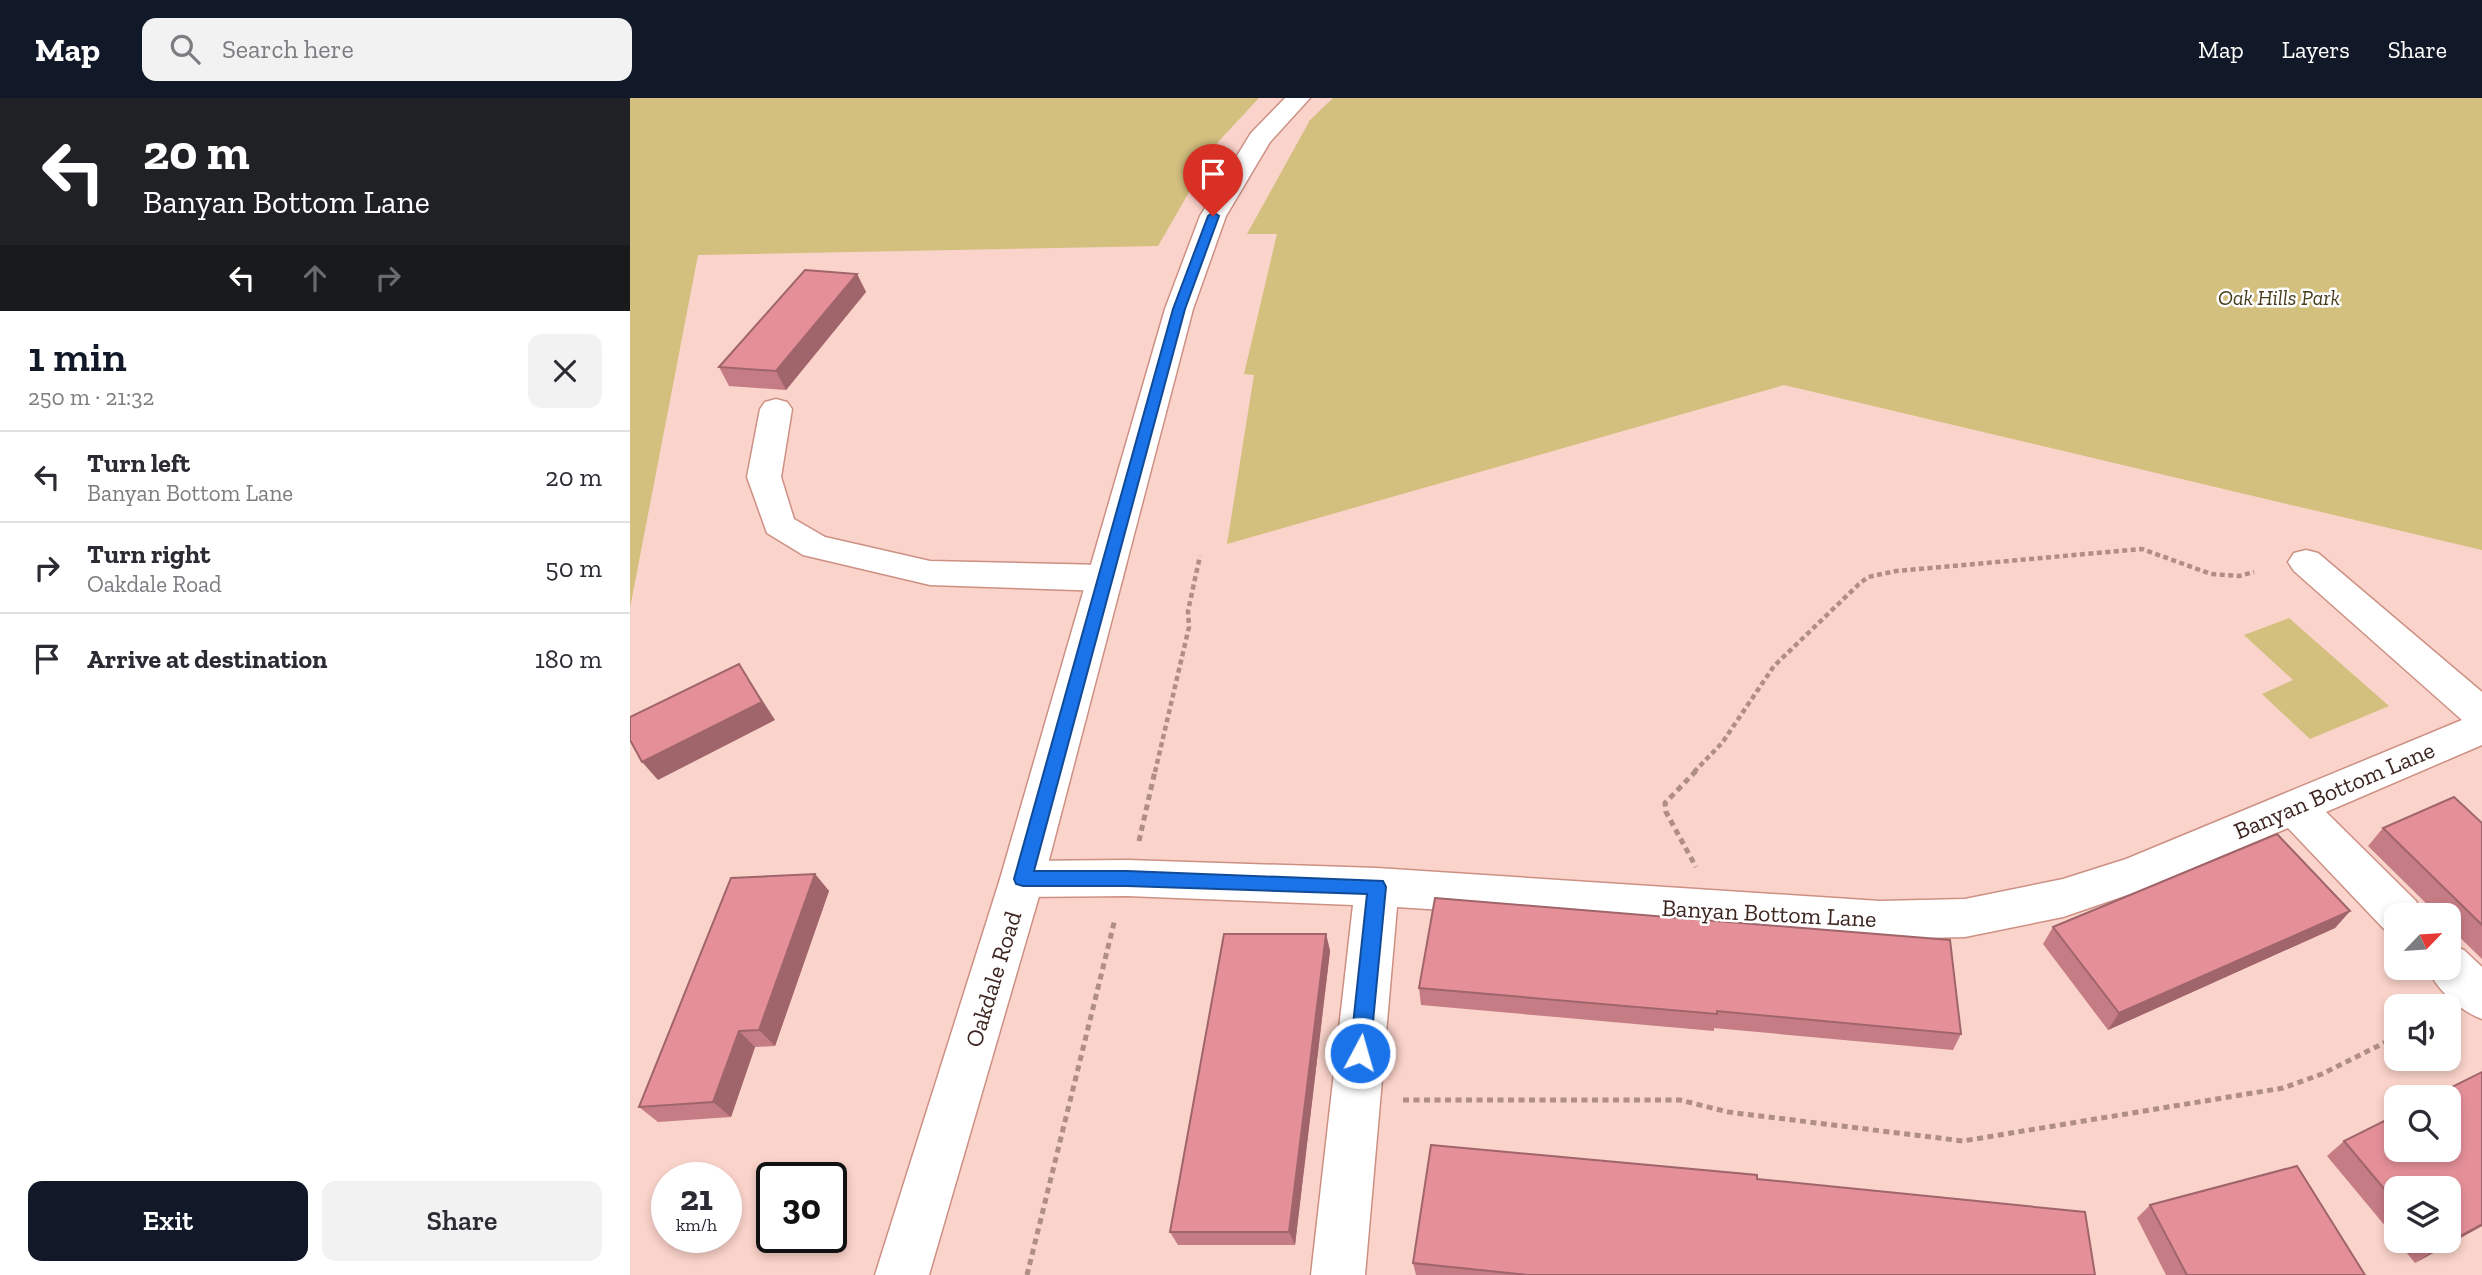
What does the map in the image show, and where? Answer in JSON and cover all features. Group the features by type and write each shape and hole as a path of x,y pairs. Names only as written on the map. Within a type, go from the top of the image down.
{"street":[{"name":"Oakdale Road","path":"902,1275 1023,879 1179,309 1213,216 1261,138 1298,98"},
{"path":"776,409 764,477 779,524 816,547 930,573 1105,578"},
{"path":"2306,562 2482,714"},
{"name":"Banyan Bottom Lane","path":"1023,879 1127,878 1377,887 1880,920 1965,918 2063,898 2136,874 2482,728"},
{"path":"2294,807 2388,903"},
{"path":"1338,1275 1377,887"},
{"path":"2461,977 2482,999"}],"path":[{"path":"1705,874 1698,868 1666,812 1665,803 1722,743 1774,666 1868,577 1896,571 2142,549 2154,551 2221,577 2239,578 2254,572"},
{"path":"1398,1100 1679,1100 1728,1112 1905,1132 1963,1142 2283,1088 2322,1074 2384,1043"}],"green space":[{"path":"630,98 1259,98 1218,142 1158,246 698,255 630,608"},
{"name":"Oak Hills Park","path":"1333,98 2482,98 2482,550 1784,385 1227,544 1254,375 1244,374 1277,234 1247,234 1310,120"},
{"path":"2289,618 2389,706 2310,739 2262,694 2293,680 2244,635"}],"building":[{"path":"805,270 857,274 776,371 719,367"},
{"path":"739,664 762,702 642,762 630,740 630,717"},
{"path":"2454,797 2482,823 2482,925 2461,903 2383,828"},
{"path":"2277,834 2350,911 2119,1013 2053,927"},
{"path":"815,874 759,1030 739,1031 713,1102 639,1107 731,878"},
{"path":"1435,898 1950,940 1961,1034 1717,1011 1717,1014 1419,988"},
{"path":"1224,934 1326,934 1289,1232 1170,1232"},
{"path":"2482,1072 2482,1224 2461,1236 2461,1176 2384,1176 2384,1189 2344,1141 2384,1121 2384,1162 2461,1162 2461,1085 2456,1085"},
{"path":"1431,1145 1757,1175 1757,1179 2085,1212 2095,1275 1528,1275 1413,1263"},
{"path":"2297,1166 2365,1275 2187,1275 2150,1205"}],"route":[{"path":"1213,216 1179,309 1023,879 1127,878 1377,887 1360,1053"}]}
